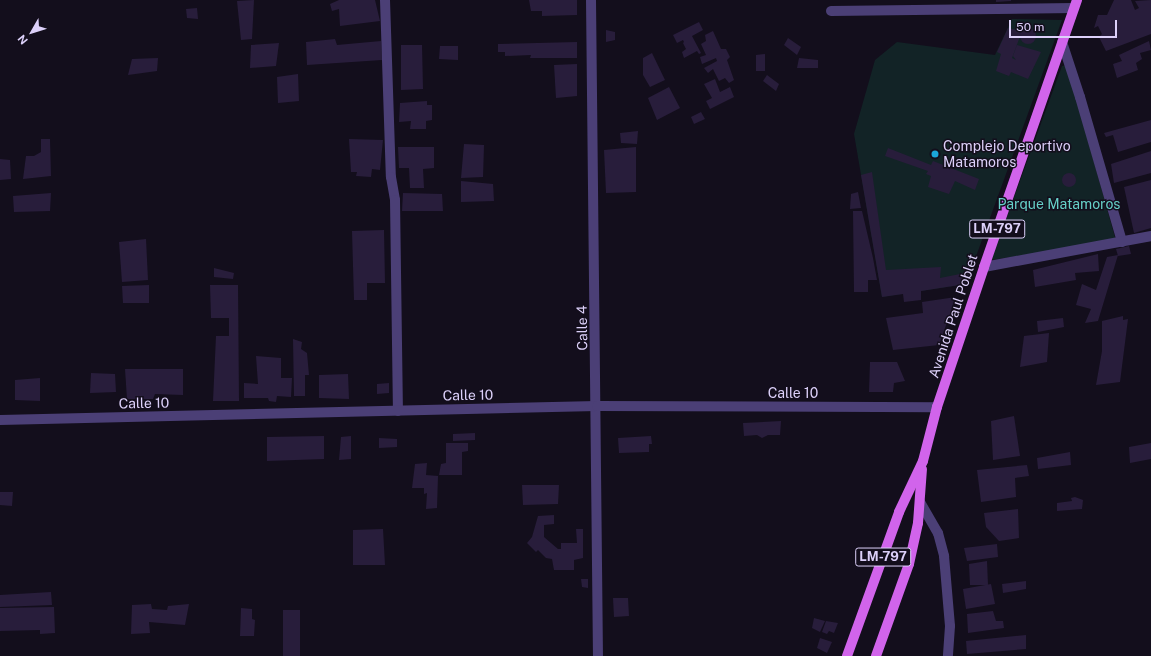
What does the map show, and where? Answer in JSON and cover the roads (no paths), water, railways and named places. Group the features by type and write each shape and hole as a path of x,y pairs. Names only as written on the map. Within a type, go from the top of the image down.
{"main road":[{"name":"Avenida Paul Poblet","path":"876,656 909,564 918,523 923,461 937,407 984,266 1076,4"},
{"name":"Avenida Paul Poblet","path":"847,656 899,512 923,461"}],"street":[{"path":"385,0 391,177 395,200 398,411"},
{"name":"Calle 4","path":"591,0 597,406 598,656"},
{"path":"832,11 1076,4"},
{"path":"1062,42 1080,97 1122,242"},
{"path":"984,266 1151,236"},
{"name":"Calle 10","path":"0,420 597,406 937,407"},
{"path":"920,502 938,533 944,556 950,626 948,656"}],"place":[{"name":"Complejo Deportivo Matamoros","path":"935,154"}],"park label":[{"name":"Parque Matamoros","path":"1059,204"}]}
